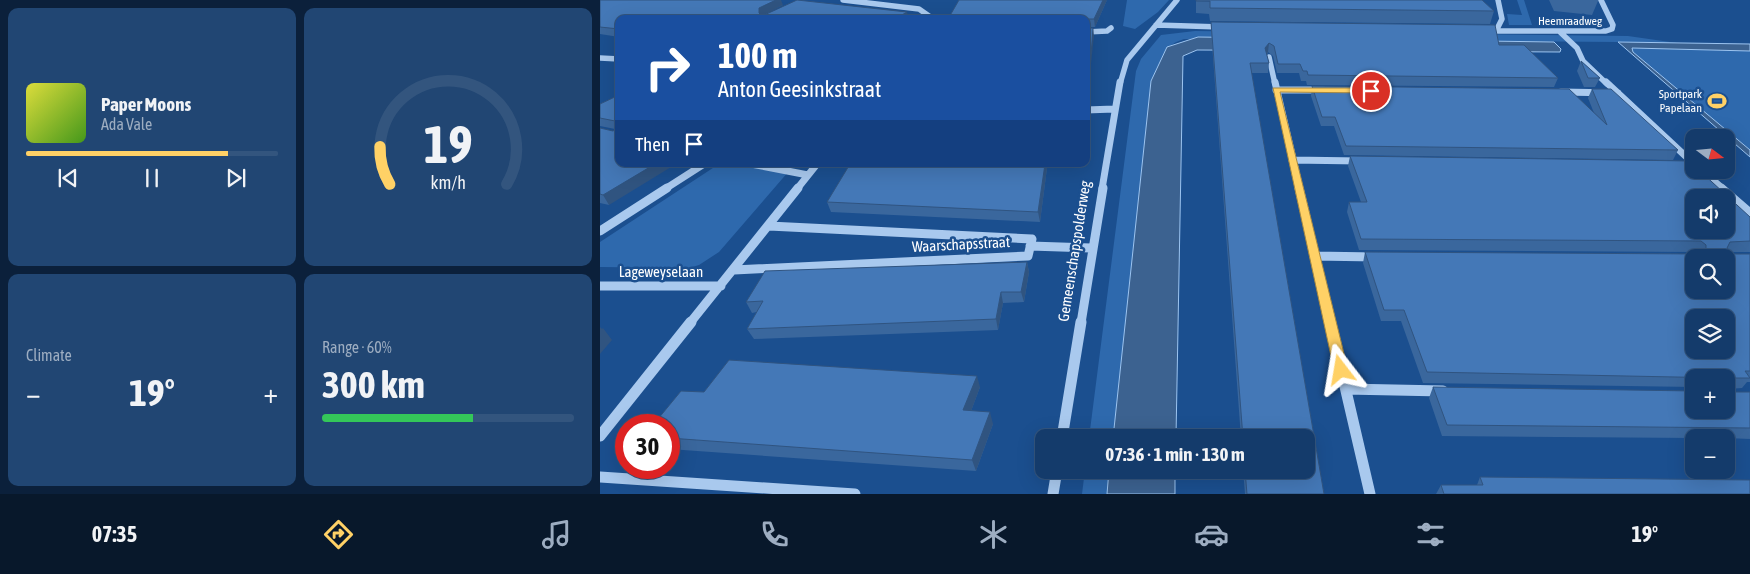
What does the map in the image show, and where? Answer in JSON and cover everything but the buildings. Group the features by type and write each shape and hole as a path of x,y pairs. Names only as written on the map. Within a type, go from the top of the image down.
{"street":[{"path":"843,0 919,9 928,15"},
{"name":"Gemeenschapspolderweg","path":"1063,429 1114,109 1127,60 1177,0"},
{"path":"1496,31 1502,19 1498,0"},
{"name":"Heemraadweg","path":"1476,30 1591,32 1612,29 1613,25 1601,0"},
{"path":"1156,25 1230,27"},
{"path":"1090,32 1107,31 1111,28"},
{"path":"1560,32 1578,48 1583,61 1685,156"},
{"path":"1269,56 1370,494"},
{"path":"600,58 615,59"},
{"path":"1276,90 1334,90"},
{"path":"1550,92 1618,93"},
{"path":"1090,110 1114,109"},
{"path":"1292,160 1371,161"},
{"path":"600,231 699,167"},
{"path":"767,167 808,175"},
{"path":"600,436 815,167"},
{"path":"1711,179 1750,213"},
{"name":"Waarschapsstraat","path":"734,270 1028,256 1032,240 768,226"},
{"path":"1030,246 1091,248"},
{"path":"1314,256 1384,257"},
{"name":"Lageweyselaan","path":"600,286 721,286"},
{"path":"1346,389 1455,391"},
{"path":"600,477 855,494"},
{"path":"1053,494 1055,479"}],"shaded area":[{"path":"1127,0 1169,0 1158,12 1135,29 1123,26"},
{"path":"1517,0 1524,0 1532,25 1509,25 1507,14 1522,15"},
{"path":"1195,31 1628,36 1677,43 1750,44 1750,157 1735,144 1735,129 1718,129 1618,42 1184,39 1169,47 1162,57 1161,63 1135,429 1090,429 1136,71 1141,59 1161,35"},
{"path":"1198,37 1554,42 1561,49 1560,52 1197,50 1183,56 1176,429 1114,429 1151,81 1167,47"},
{"path":"1618,42 1750,44 1750,51 1632,48 1633,52 1725,129 1718,129"},
{"path":"1735,137 1750,150 1750,157 1735,144"},
{"path":"714,167 792,167 719,252 699,265 689,268 600,267 600,242"},
{"path":"1084,479 1131,479 1130,494 1082,494"},
{"path":"1108,479 1175,479 1175,494 1107,494"}],"place":[{"name":"Sportpark Papelaan","path":"1717,101"}],"route":[{"path":"1341,370 1276,90 1371,91"}]}
